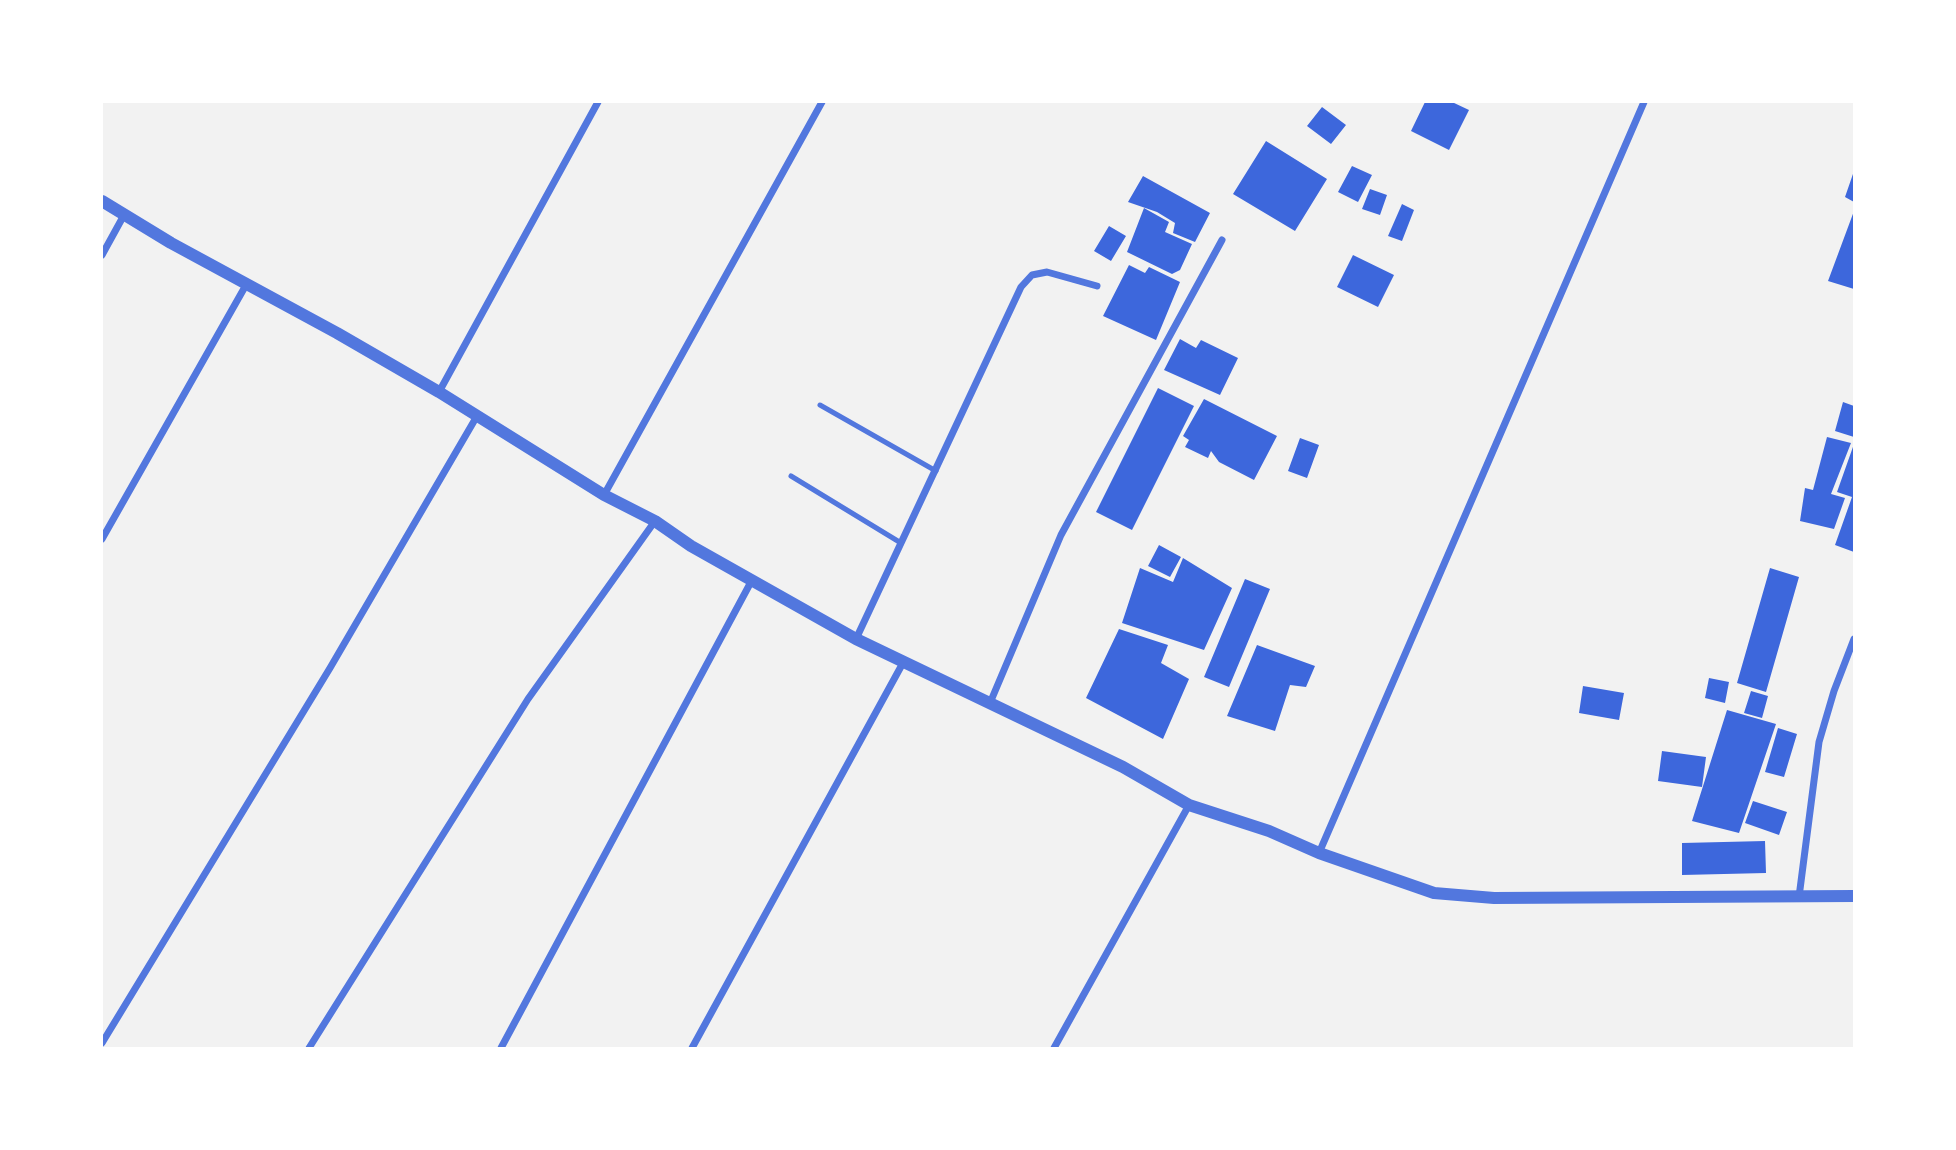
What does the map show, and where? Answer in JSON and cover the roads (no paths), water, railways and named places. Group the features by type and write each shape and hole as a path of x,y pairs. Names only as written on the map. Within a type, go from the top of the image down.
{"street":[{"path":"439,392 598,102"},
{"path":"604,495 822,102"},
{"path":"1319,853 1644,102"},
{"path":"102,201 439,392 604,495 655,521 691,546 856,639 1123,767 1189,805 1269,831 1319,853 1434,893 1494,898 1854,896"},
{"path":"102,255 124,215"},
{"path":"990,703 1061,535 1222,240"},
{"path":"856,639 1021,287 1032,275 1047,272 1097,286"},
{"path":"102,539 246,285"},
{"path":"102,1043 323,679 477,416"},
{"path":"309,1048 528,699 655,521"},
{"path":"501,1048 752,580"},
{"path":"1799,897 1819,743 1834,691 1854,639"},
{"path":"692,1048 904,662"},
{"path":"1054,1048 1189,805"}],"lane":[{"path":"820,405 936,471"},
{"path":"791,476 901,543"}]}
